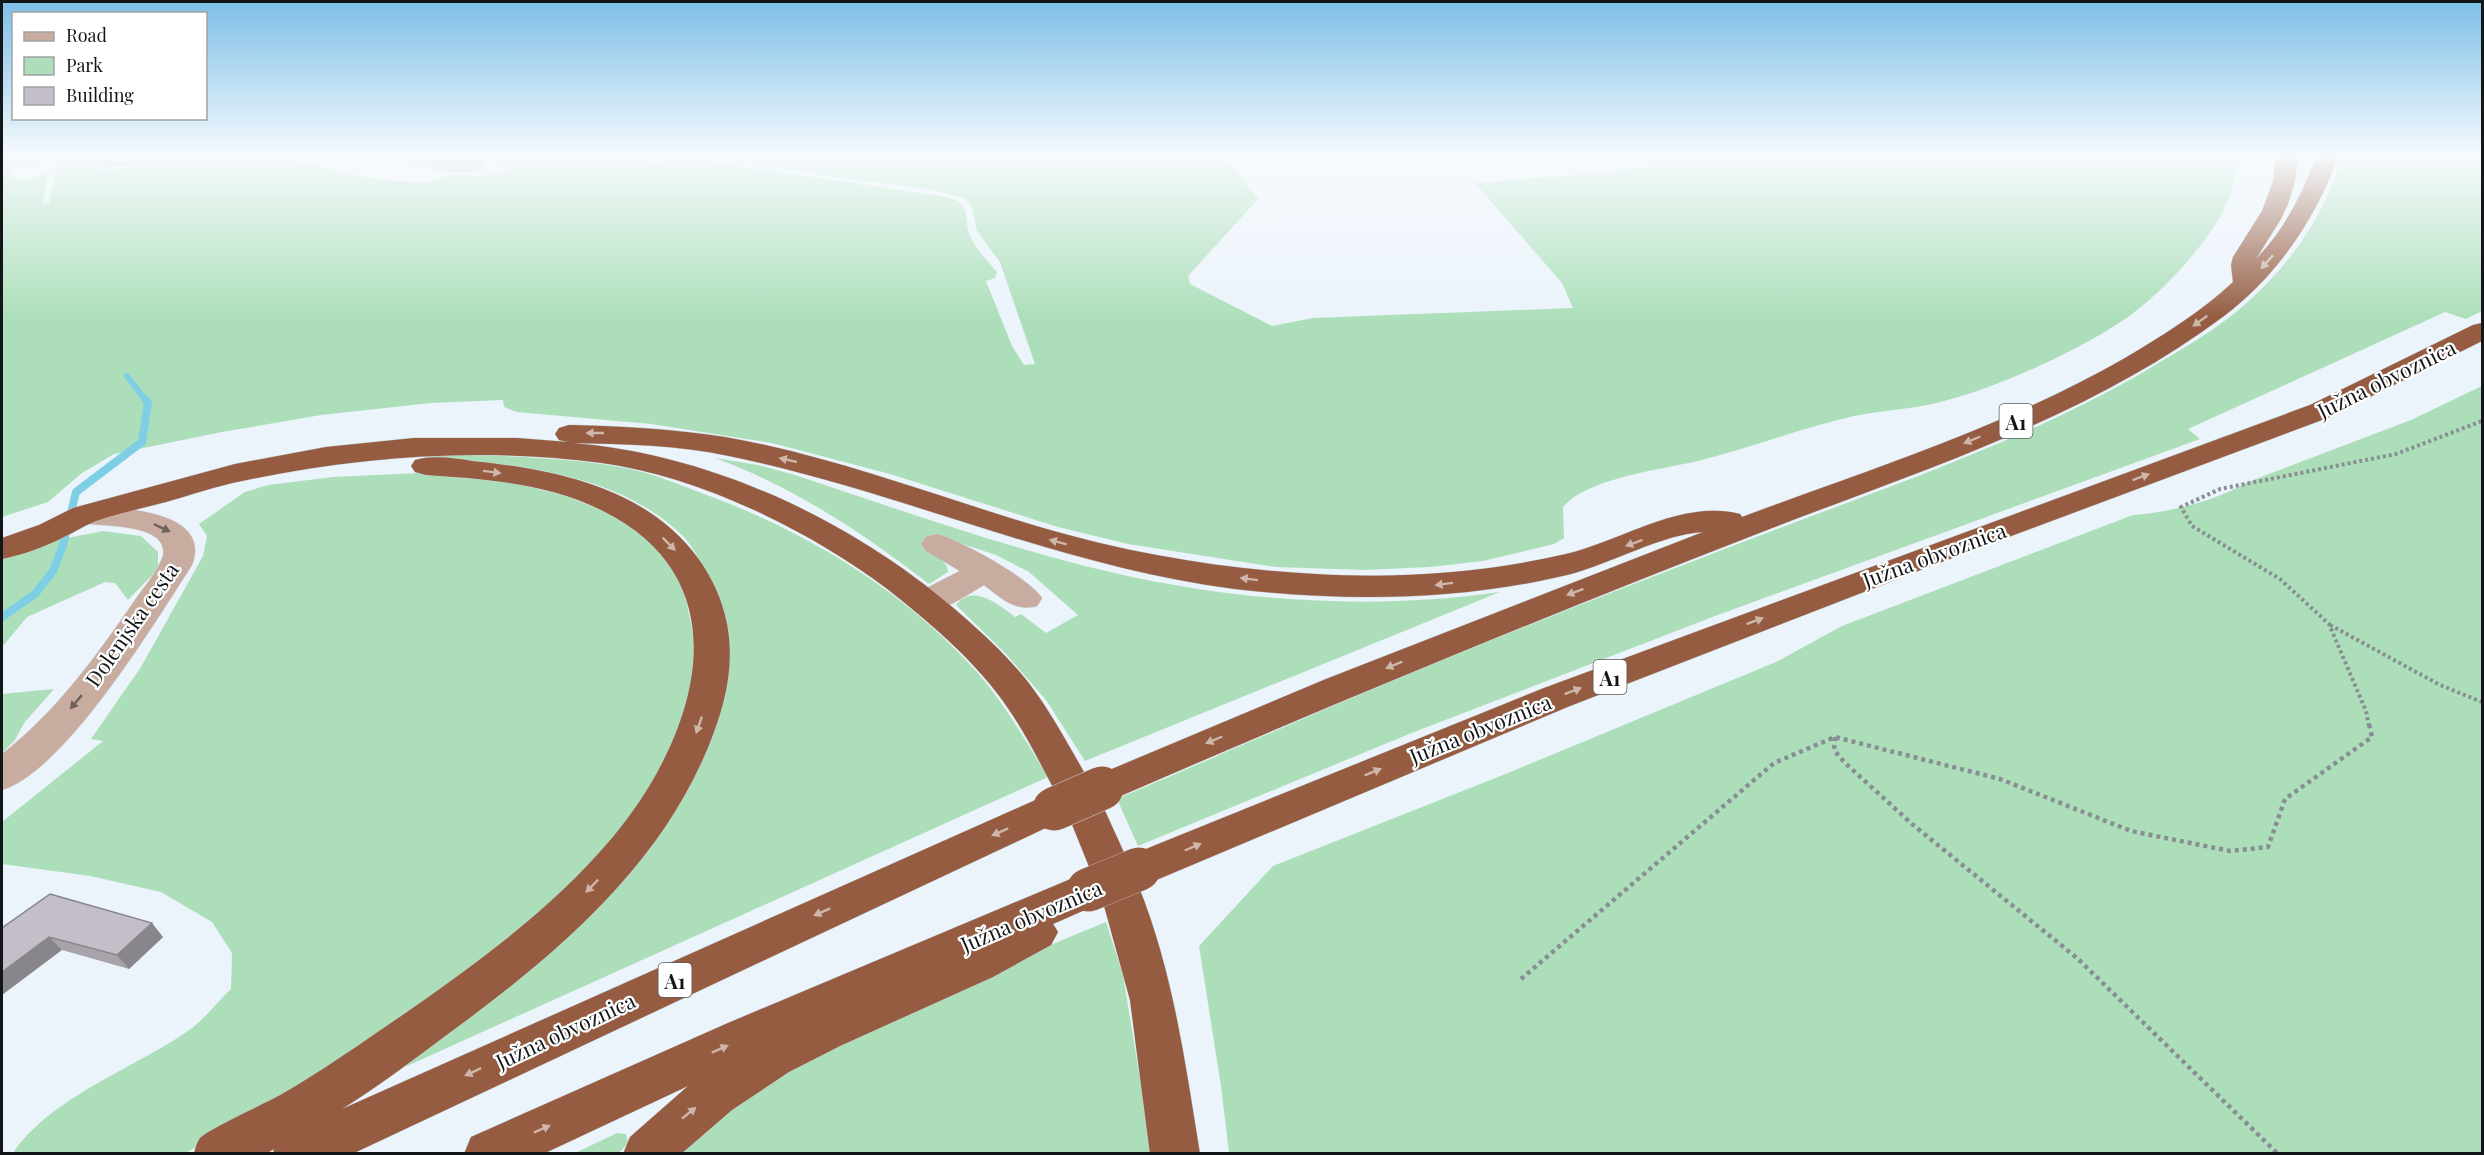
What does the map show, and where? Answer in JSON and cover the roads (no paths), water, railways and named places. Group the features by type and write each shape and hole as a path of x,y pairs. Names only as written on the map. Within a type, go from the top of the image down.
{"highway":[{"path":"2246,285 2242,273 2245,253 2273,211"},
{"name":"Južna obvoznica","path":"297,1154 726,956 1054,809 1465,636 1767,518 1945,452 2072,397 2159,348 2217,309 2246,285 2269,261 2305,211"},
{"name":"Južna obvoznica","path":"488,1154 744,1038 1088,890 1557,697 1844,587 2320,411 2482,332"},
{"path":"474,446 549,435 594,433 628,434 709,444 798,463 1020,532 1111,556 1188,572 1277,583 1356,586 1433,585 1517,574 1606,554 1689,524 1767,518"},
{"path":"3,545 62,522 235,473 326,456 414,447 474,446 537,448 602,454 673,470 718,484 768,504 837,539 927,603 990,661 1015,691 1043,733 1090,819 1130,918 1152,1000 1175,1154"},
{"path":"183,487 342,469 422,466 500,473 575,489 613,503 632,514 668,542 681,556 705,602 712,632 713,657 705,706 684,761 645,825 590,889 517,957 424,1026 303,1107 218,1154"},
{"path":"647,1154 674,1126 711,1096 792,1047 993,956 1063,914 1088,890"}],"street":[{"name":"Dolenjska cesta","path":"2,775 42,742 97,677 176,565 180,550 178,540 169,530 129,518 62,522"},
{"path":"937,544 985,571 1025,598"},
{"path":"927,603 985,571"}],"waterway":[{"path":"127,376 147,402"},
{"path":"2,617 35,594 53,571 63,545 76,492 142,442 148,403 146,400"}]}
